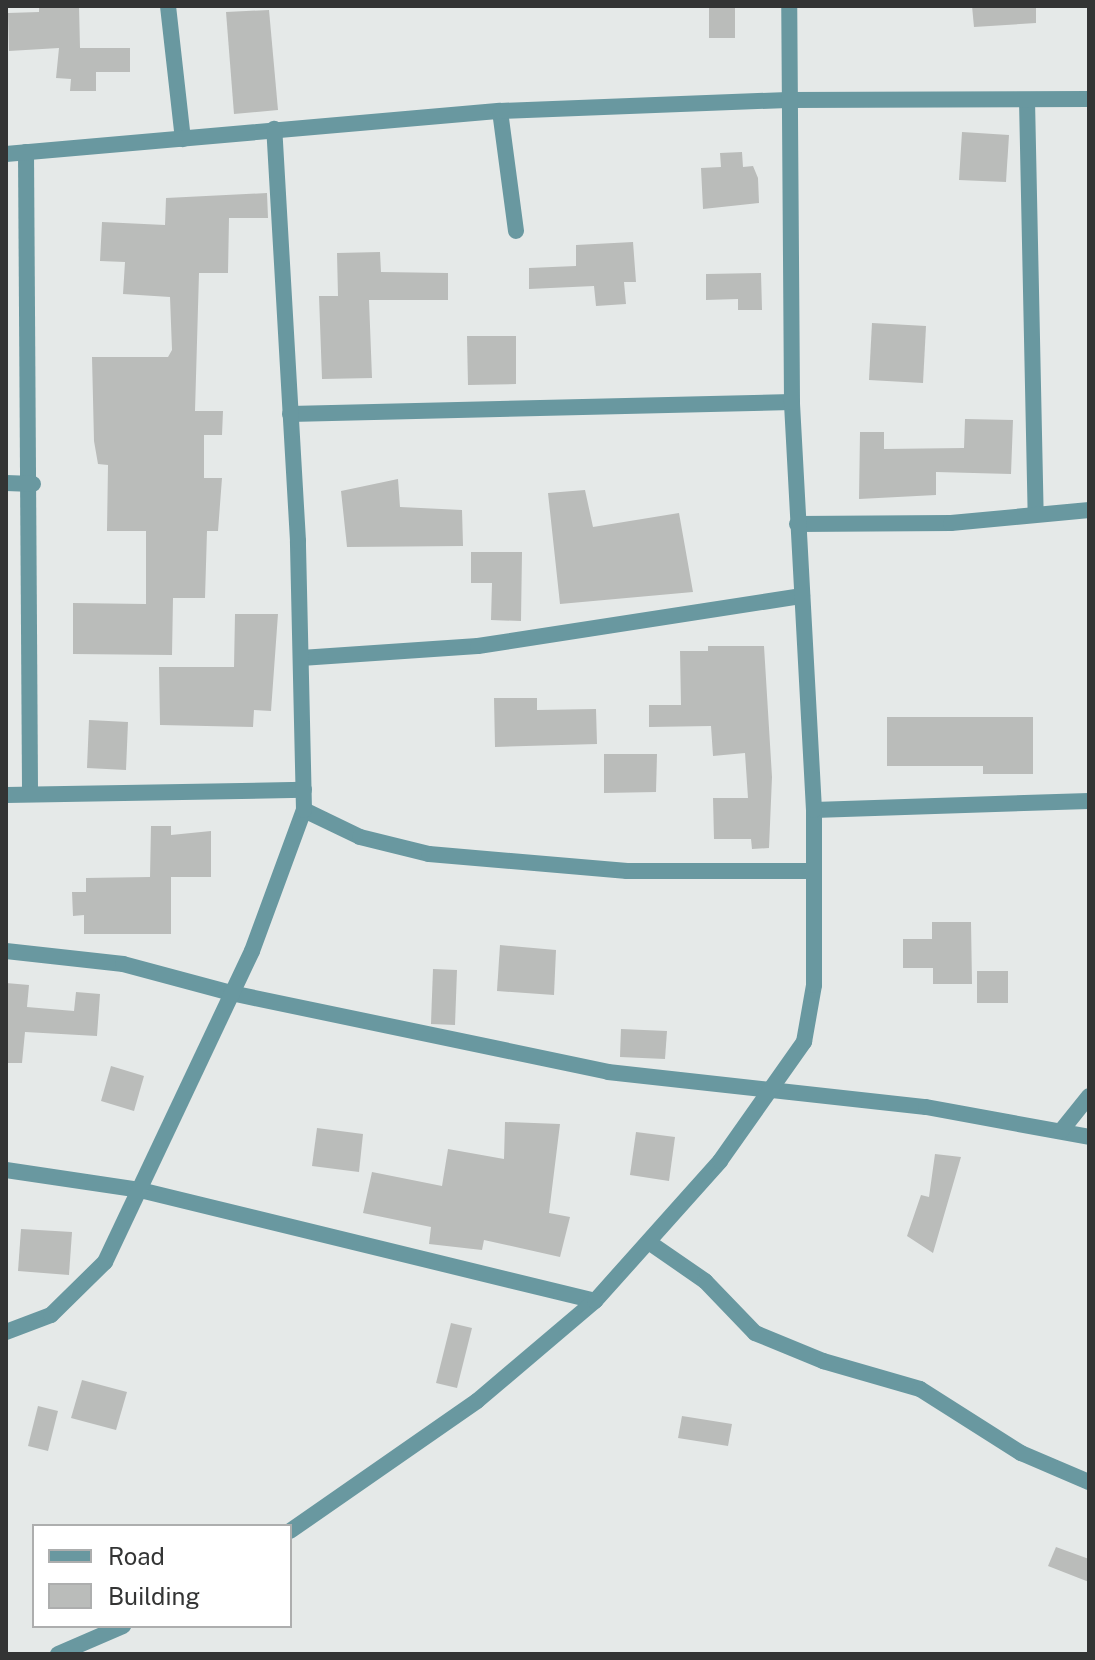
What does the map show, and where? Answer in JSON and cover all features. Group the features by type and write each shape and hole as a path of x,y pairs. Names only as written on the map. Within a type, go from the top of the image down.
{"street":[{"path":"168,6 183,139"},
{"path":"292,1530 477,1401 595,1301 650,1243 773,1092 804,1042 810,1016 814,810 792,402 789,6"},
{"path":"6,154 500,111 788,100 1089,99"},
{"path":"1027,100 1036,514"},
{"path":"500,111 516,231"},
{"path":"6,1332 51,1315 78,1292 105,1262 231,993 288,862 304,810 301,658 274,129"},
{"path":"26,152 33,484 30,794"},
{"path":"290,414 792,402"},
{"path":"6,483 33,484"},
{"path":"797,524 951,523 1089,510"},
{"path":"301,658 478,646 802,596"},
{"path":"6,795 304,790"},
{"path":"814,810 1089,801"},
{"path":"304,810 360,837 429,854 627,871 813,871"},
{"path":"6,951 123,964 231,993 608,1072 926,1107 1089,1137"},
{"path":"1061,1131 1089,1096"},
{"path":"6,1170 140,1190 595,1301"},
{"path":"650,1243 705,1281 755,1333 823,1361 920,1389 1021,1453 1089,1482"},
{"path":"58,1654 118,1628"}],"building":[{"path":"39,6 79,6 80,48 130,48 130,72 96,72 96,91 70,91 71,79 56,78 59,48 9,51 8,13 39,12"},
{"path":"709,6 735,6 735,38 709,38"},
{"path":"972,6 1036,6 1036,23 974,27"},
{"path":"269,10 278,110 234,114 226,12"},
{"path":"962,132 1009,135 1006,182 959,180"},
{"path":"742,152 743,167 753,166 758,178 759,203 703,209 701,168 721,167 720,153"},
{"path":"267,193 268,218 229,218 228,273 199,273 195,411 223,411 222,435 204,435 204,478 222,478 218,531 207,531 205,598 173,598 172,655 73,654 73,603 146,604 146,531 107,531 108,465 98,464 94,441 92,357 168,357 172,350 170,297 123,294 125,262 100,261 102,222 165,225 166,198"},
{"path":"633,242 636,282 624,282 626,304 596,306 594,286 529,289 529,268 576,266 576,245"},
{"path":"380,252 381,272 448,273 448,300 369,300 372,378 322,379 319,296 338,296 337,253"},
{"path":"761,273 762,310 738,310 738,299 706,300 706,274"},
{"path":"872,323 926,326 923,383 869,380"},
{"path":"467,336 516,336 516,384 468,385"},
{"path":"965,419 1013,420 1011,474 936,472 936,495 859,499 860,432 884,432 884,449 964,448"},
{"path":"398,479 400,507 462,510 463,546 347,547 341,491"},
{"path":"585,490 593,527 679,513 693,592 560,604 548,493"},
{"path":"471,552 522,552 521,621 491,620 492,583 471,583"},
{"path":"235,614 278,614 271,711 254,710 253,727 160,725 159,667 234,667"},
{"path":"708,646 764,646 772,777 769,848 752,849 751,839 714,839 713,798 748,798 745,753 713,756 711,726 649,727 649,705 681,705 680,651 708,651"},
{"path":"494,698 537,698 537,710 596,709 597,744 495,747"},
{"path":"887,717 1033,717 1033,774 983,774 983,766 887,766"},
{"path":"89,720 128,722 126,770 87,768"},
{"path":"604,754 657,754 656,792 604,793"},
{"path":"151,826 171,826 171,835 211,831 211,877 171,877 171,934 84,934 84,915 73,916 72,892 86,892 86,878 150,877"},
{"path":"932,922 971,922 972,984 933,984 933,968 903,968 903,939 932,939"},
{"path":"500,945 556,950 554,995 497,991"},
{"path":"433,969 457,970 455,1025 431,1024"},
{"path":"977,971 1008,971 1008,1003 977,1003"},
{"path":"6,983 29,985 27,1007 74,1011 76,992 100,994 97,1036 25,1032 22,1063 6,1063"},
{"path":"621,1029 667,1031 665,1059 620,1057"},
{"path":"111,1066 144,1076 134,1111 101,1101"},
{"path":"505,1122 560,1124 549,1213 570,1217 560,1257 484,1240 482,1250 429,1244 431,1227 363,1213 372,1172 442,1186 448,1149 504,1159"},
{"path":"317,1128 363,1134 359,1172 312,1166"},
{"path":"636,1132 675,1137 669,1181 630,1175"},
{"path":"935,1154 961,1157 933,1253 907,1236 921,1195 929,1197"},
{"path":"21,1229 72,1232 69,1275 18,1271"},
{"path":"451,1323 472,1328 457,1388 436,1383"},
{"path":"82,1380 127,1392 116,1430 71,1418"},
{"path":"38,1406 58,1411 48,1451 28,1446"},
{"path":"682,1416 732,1424 728,1446 678,1438"},
{"path":"1056,1547 1089,1559 1089,1582 1048,1566"}]}
